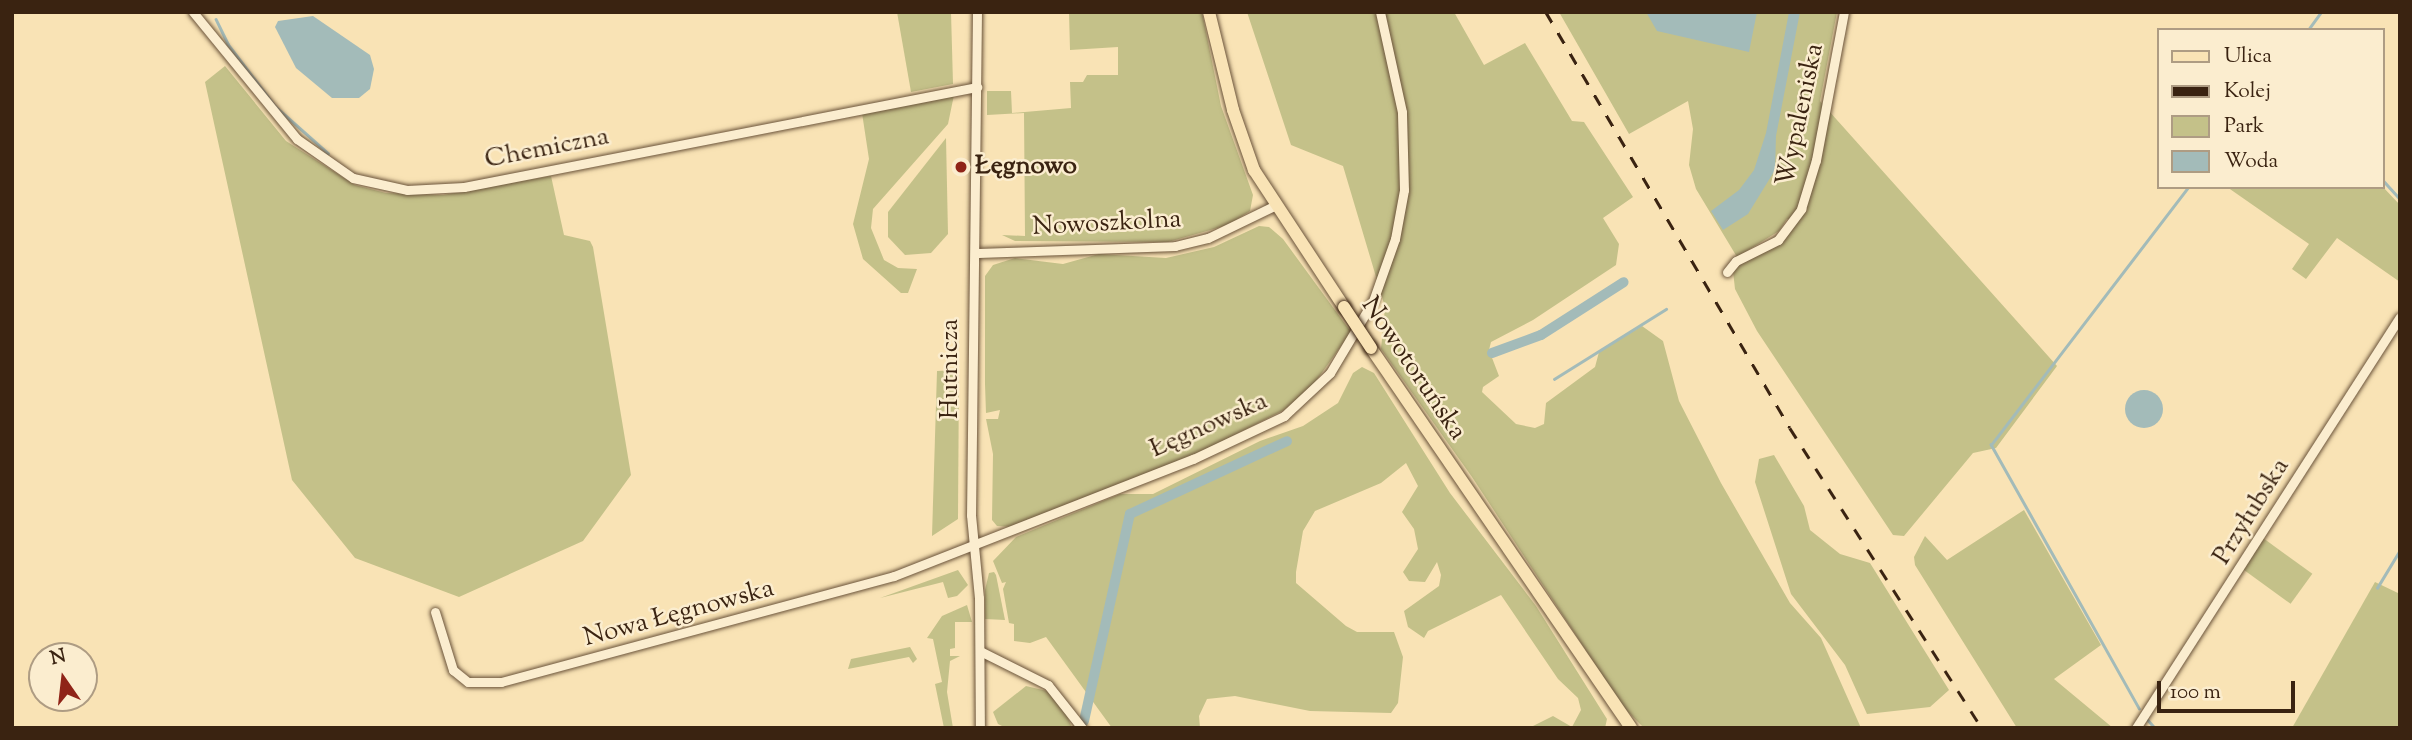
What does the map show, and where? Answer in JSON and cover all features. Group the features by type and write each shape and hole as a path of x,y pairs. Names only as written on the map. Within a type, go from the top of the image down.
{"main road":[{"name":"Nowotoruńska","path":"1209,12 1233,110 1254,170 1274,206 1631,728"}],"street":[{"name":"Chemiczna","path":"192,12 269,110 315,154 353,177 408,190 464,187 977,87"},
{"name":"Hutnicza","path":"977,12 978,253 973,277 974,546 980,651 980,728"},
{"name":"Łęgnowska","path":"974,546 1263,428 1300,404 1330,373 1373,301 1395,239 1404,191 1402,113 1380,12"},
{"name":"Wypaleniska","path":"1727,272 1736,261 1778,240 1801,209 1816,160 1843,12"},
{"name":"Nowoszkolna","path":"978,253 1175,246 1217,234 1274,206"},
{"name":"Przyłubska","path":"2136,728 2400,317"},
{"name":"Nowa Łęgnowska","path":"435,612 453,670 468,682 500,682 867,584 974,546"},
{"path":"980,651 1048,685 1082,728"}],"green space":[{"path":"897,12 951,12 953,84 911,92"},
{"path":"1069,12 1202,12 1221,106 1253,195 1250,211 1228,225 1168,242 1015,241 1002,235 1025,236 1024,113 987,115 987,91 1011,91 1012,113 1071,108 1070,82 1083,82 1087,75 1118,75 1118,47 1070,50"},
{"path":"1247,12 1454,12 1484,65 1525,43 1572,121 1584,122 1633,197 1603,218 1619,244 1616,265 1533,320 1491,342 1489,350 1499,376 1483,387 1482,392 1516,424 1535,428 1544,424 1546,403 1595,367 1599,352 1642,326 1663,341 1679,401 1721,483 1790,603 1821,638 1861,728 1644,728 1623,707 1472,477 1381,349 1385,307 1343,166 1291,145"},
{"path":"1559,12 1837,12 1820,101 2057,366 1996,448 1973,453 1904,536 1893,535 1757,331 1735,289 1733,271 1738,265 1781,242 1797,222 1787,219 1779,231 1737,257 1696,189 1689,165 1693,129 1688,101 1629,134"},
{"path":"225,66 286,141 355,185 386,193 443,195 551,176 564,235 590,241 593,247 631,475 583,541 459,597 355,558 292,480 205,82"},
{"path":"954,95 948,124 873,209 871,228 884,260 898,268 917,269 908,293 901,293 863,259 853,224 869,159 862,113"},
{"path":"946,138 948,234 931,253 905,255 888,237 888,212"},
{"path":"2384,188 2400,205 2400,282 2337,238 2306,279 2292,269 2309,244 2230,189"},
{"path":"1259,226 1269,227 1283,239 1351,332 1311,388 1284,410 1199,453 1012,527 997,526 992,520 993,454 986,419 998,419 1000,410 986,413 985,384 985,276 993,265 1015,258 1063,264 1099,254 1166,258 1214,247"},
{"path":"1362,367 1374,373 1450,493 1536,606 1607,719 1605,728 1529,728 1553,716 1572,727 1581,710 1578,698 1558,679 1501,595 1428,631 1424,638 1408,627 1404,611 1439,586 1441,575 1437,562 1425,582 1409,581 1403,572 1418,549 1414,529 1402,512 1418,486 1406,463 1381,483 1315,511 1303,531 1296,572 1296,583 1346,626 1357,632 1394,632 1403,657 1398,703 1391,713 1310,711 1235,696 1207,699 1199,716 1200,728 1112,728 1046,637 1030,643 1014,641 1014,624 1009,623 1003,589 1006,582 1002,583 993,561 1016,537 1120,494 1153,494 1260,441 1303,426 1338,403 1353,373"},
{"path":"959,370 958,519 932,536 937,371"},
{"path":"1774,455 1804,506 1810,530 1840,554 1870,563 1949,690 1930,707 1867,714 1845,665 1791,594 1755,482 1759,459"},
{"path":"2024,510 2101,645 2054,679 2113,728 2017,728 1915,565 1914,557 1925,536 1947,560"},
{"path":"2263,538 2312,574 2291,604 2241,568"},
{"path":"958,570 968,585 957,596 948,598 943,582 880,598"},
{"path":"994,572 1005,620 985,619 985,590 989,573"},
{"path":"2375,582 2400,594 2400,728 2292,728"},
{"path":"967,605 972,622 955,622 955,648 950,649 950,656 960,656 950,661 947,692 953,728 944,728 935,684 942,682 933,639 927,638 942,616"},
{"path":"910,647 917,659 913,663 909,657 848,669 851,659"},
{"path":"1026,686 1047,691 1063,706 1072,728 1006,728 998,724 993,712"}],"water":[{"path":"1646,12 1757,12 1749,52 1657,31"},
{"path":"1789,12 1800,12 1776,136 1775,170 1748,214 1723,230 1711,211 1739,190 1754,170 1766,133"},
{"path":"313,16 370,55 374,69 370,89 359,98 332,98 296,68 275,27 278,21"},
{"path":"2144,390 2158,395 2163,409 2158,423 2144,428 2130,423 2125,409 2130,395"}],"waterway":[{"path":"2309,28 2321,12"},
{"path":"216,19 228,44 275,106 328,153"},
{"path":"2384,181 2400,199"},
{"path":"2139,709 1991,445 2186,189"},
{"path":"1492,353 1541,335 1624,282"},
{"path":"1554,379 1666,309"},
{"path":"1084,721 1130,514 1287,441"},
{"path":"2377,588 2400,550"},
{"path":"2148,720 2155,728"}],"railway":[{"path":"1546,12 1790,428 1982,728"}],"place":[{"name":"Łęgnowo","path":"961,167"}]}
